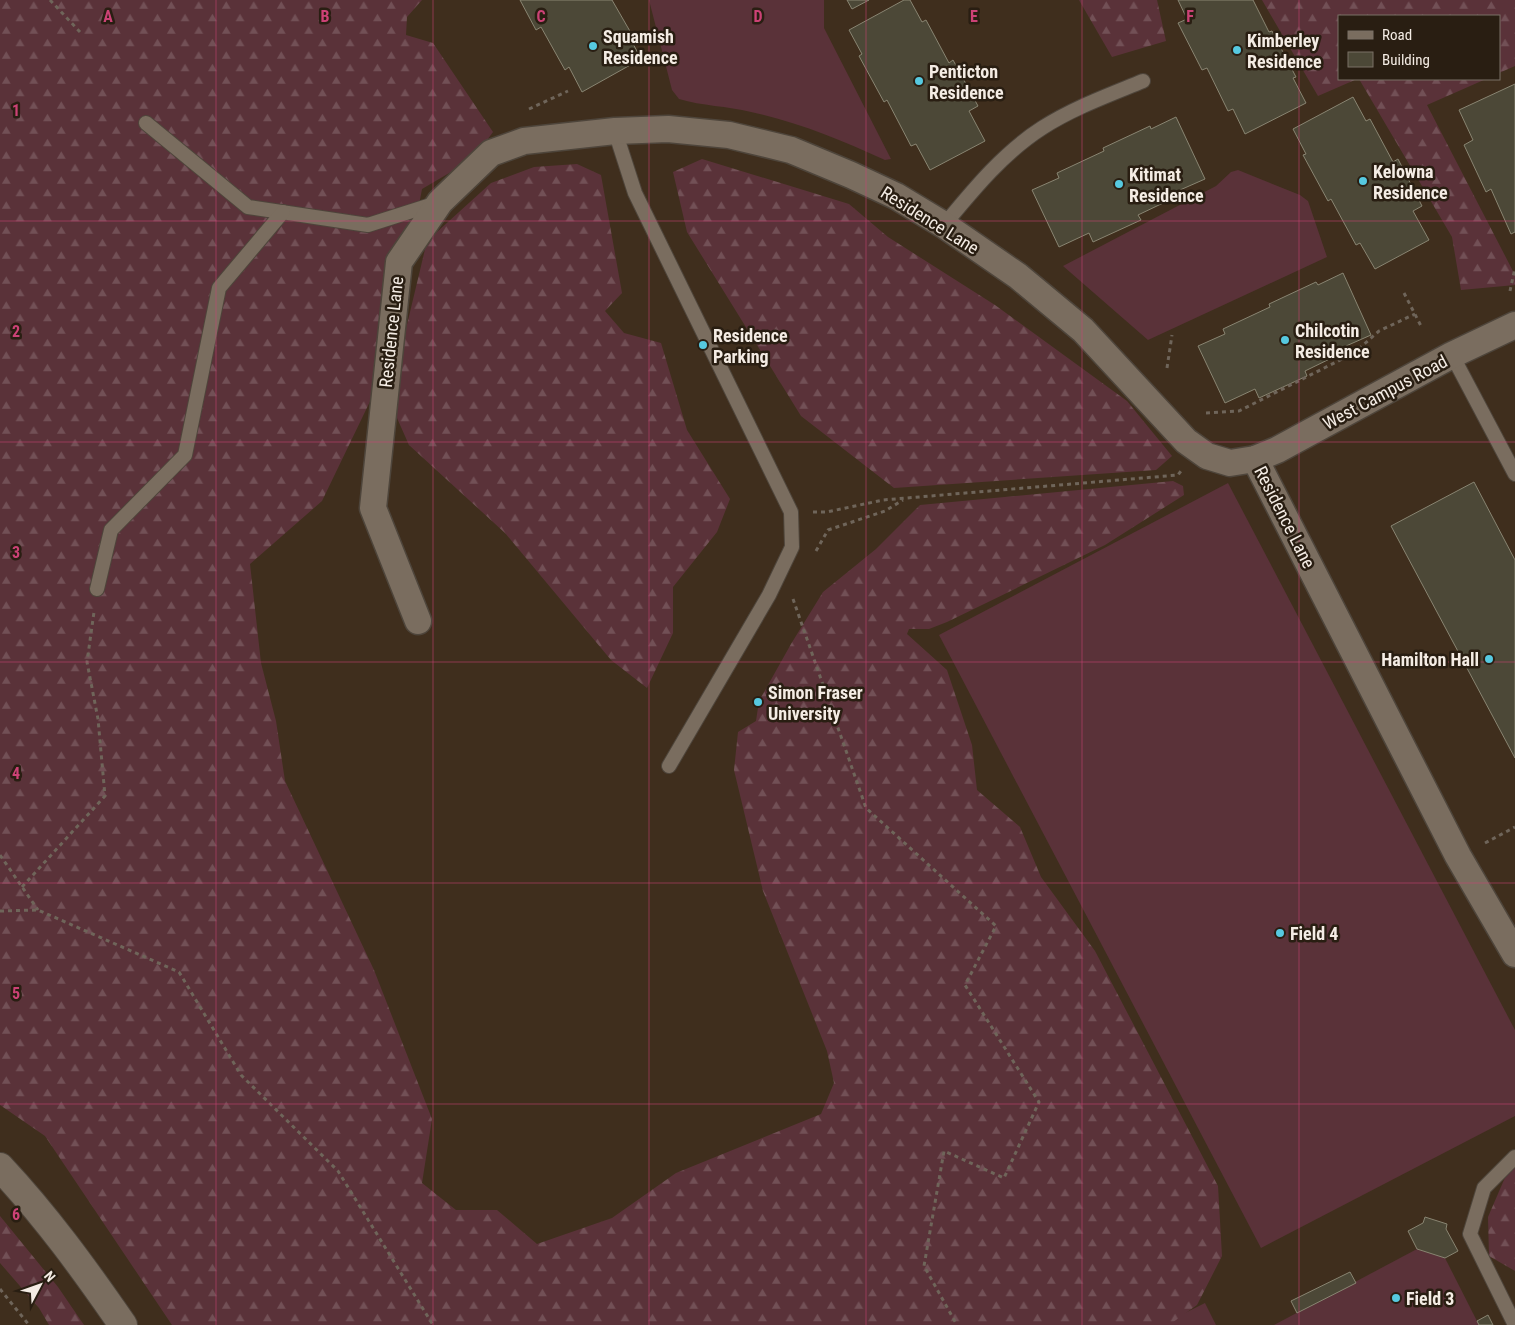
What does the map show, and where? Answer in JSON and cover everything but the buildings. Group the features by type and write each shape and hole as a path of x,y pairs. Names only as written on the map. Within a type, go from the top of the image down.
{"street":[{"name":"Residence Lane","path":"418,621 373,508 399,262 440,202 491,153 524,141 616,131 668,129 729,135 791,150 896,196 944,225 1018,276 1083,330 1186,441 1207,456 1230,463 1255,459 1458,856 1515,954"},
{"name":"West Campus Road","path":"1255,459 1277,450 1452,356 1515,325"},
{"path":"0,1167 27,1195 72,1253 123,1325"}],"lane":[{"path":"944,225 984,176 1040,129 1071,111 1143,81"},
{"path":"146,123 248,207 368,225 440,202"},
{"path":"616,131 635,193 791,512 792,547 769,595 669,766"},
{"path":"97,589 110,530 184,455 219,288 283,212"},
{"path":"1452,356 1515,474"},
{"path":"1514,1325 1470,1234 1484,1188 1515,1157"}],"path":[{"path":"50,0 80,32"},
{"path":"521,113 568,91"},
{"path":"1510,291 1515,268"},
{"path":"1404,293 1421,326"},
{"path":"1206,413 1239,411 1354,353 1379,331 1415,314"},
{"path":"1167,368 1172,335"},
{"path":"827,512 884,500 1178,475 1197,448"},
{"path":"828,530 886,511 904,499"},
{"path":"22,887 105,796 98,719 87,662 97,589"},
{"path":"792,594 866,808 996,926 965,985 1039,1102 1004,1178 944,1151 924,1266 957,1325"},
{"path":"1505,832 1515,827"},
{"path":"0,854 38,910"},
{"path":"0,911 38,910 179,972 241,1075 338,1171 433,1325"},
{"path":"0,1289 29,1325"}],"shaded area":[{"name":"Simon Fraser University","path":"0,0 1515,0 1515,1325 0,1325"}],"green space":[{"path":"0,0 422,0 407,17 406,35 433,43 493,132 473,159 422,189 389,362 322,501 250,564 261,663 276,721 285,781 374,970 432,1119 422,1183 456,1210 497,1210 537,1244 612,1218 676,1173 821,1114 834,1083 827,1051 763,891 734,770 738,732 756,721 759,701 823,592 876,549 920,505 1173,481 1183,486 1184,495 1105,545 947,622 929,629 909,629 907,634 947,670 972,745 977,790 1020,827 1041,877 1095,951 1218,1186 1222,1256 1197,1305 1169,1325 172,1325 45,1136 0,1105"},
{"path":"649,0 824,0 824,28 891,159 885,160 836,139 786,121 742,110 679,99 672,90"},
{"path":"1079,0 1157,0 1166,41 1112,57"},
{"path":"1262,0 1515,0 1515,66 1500,73 1500,15 1338,15 1338,80 1355,80 1318,96"},
{"path":"1360,80 1484,80 1427,105 1515,275 1515,285 1461,290 1452,237"},
{"path":"702,159 849,204 888,237 995,305 1127,401 1172,456 1156,470 894,488 801,416 687,232 673,172"},
{"path":"577,164 601,175 622,293 605,311 624,333 661,343 687,430 730,499 717,532 673,587 673,633 647,688 611,660 505,533 409,445 389,400 427,241 491,183 534,167"},
{"path":"1238,170 1300,195 1308,201 1327,257 1148,340 1063,266 1216,186 1231,172"},
{"name":"Field 4","path":"1228,483 1515,1030 1515,1116 1261,1248 939,635"},
{"path":"1513,1159 1515,1159 1515,1271 1489,1256 1488,1217"},
{"path":"0,1216 58,1287 84,1325 49,1325 39,1308 0,1263"},
{"name":"Field 3","path":"1417,1249 1445,1258 1479,1325 1274,1325"},
{"path":"1205,1303 1216,1325 1161,1325"}],"place":[{"name":"Squamish Residence","path":"593,46"},
{"name":"Kimberley Residence","path":"1237,50"},
{"name":"Penticton Residence","path":"919,81"},
{"name":"Kelowna Residence","path":"1363,181"},
{"name":"Kitimat Residence","path":"1119,184"},
{"name":"Chilcotin Residence","path":"1285,340"},
{"name":"Residence Parking","path":"703,345"},
{"name":"Hamilton Hall","path":"1489,659"},
{"name":"Simon Fraser University","path":"758,702"},
{"name":"Field 4","path":"1280,933"},
{"name":"Field 3","path":"1396,1298"}]}
